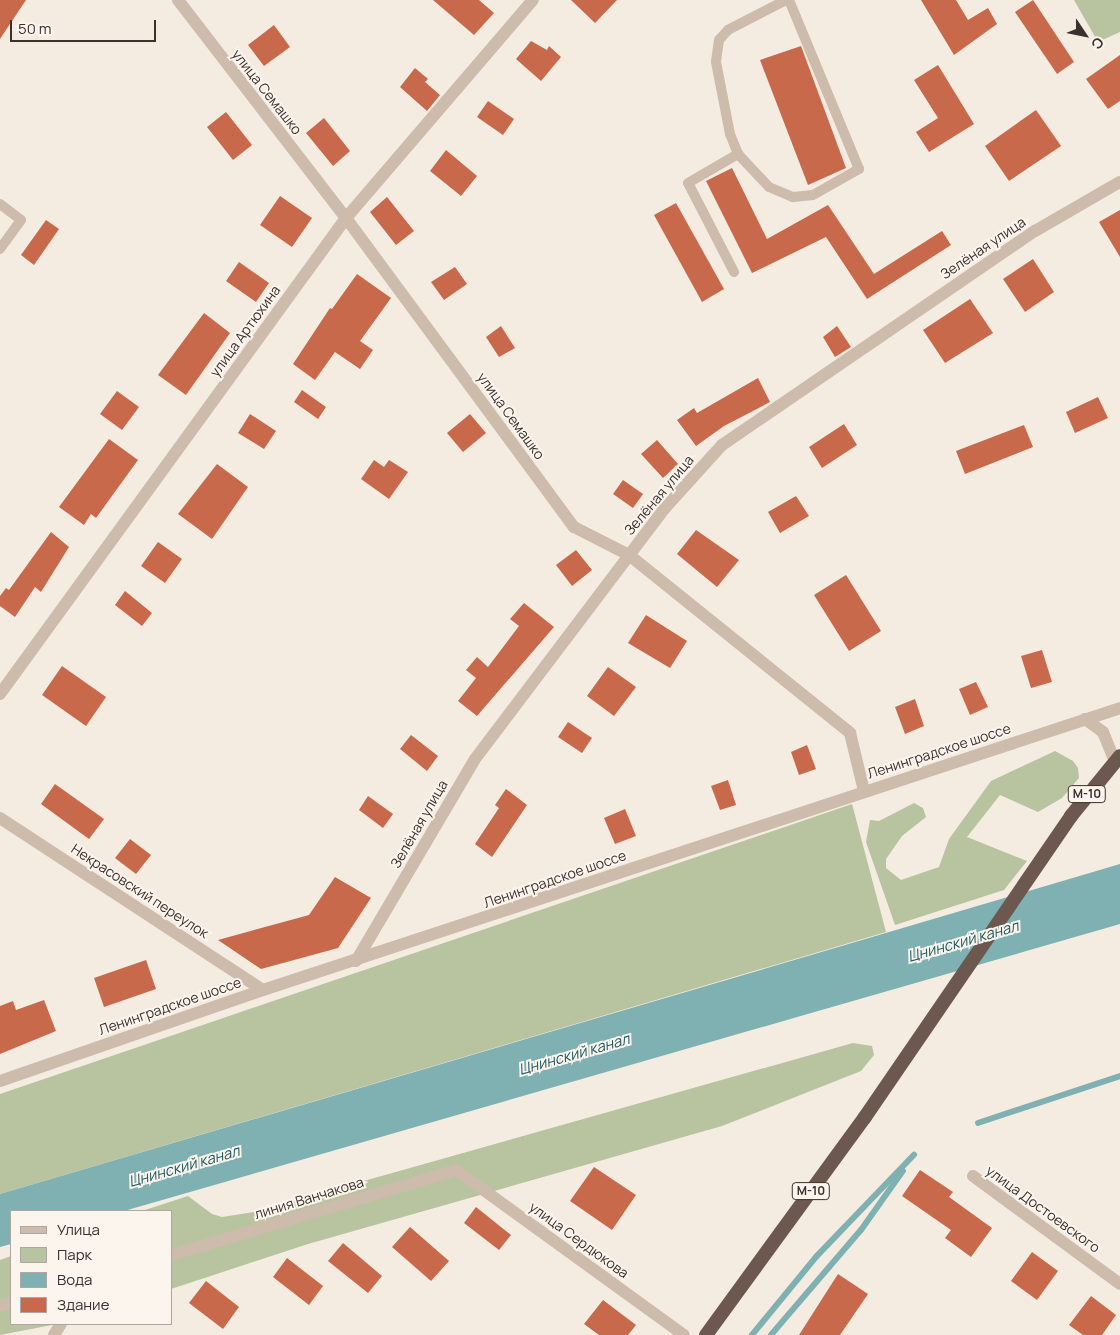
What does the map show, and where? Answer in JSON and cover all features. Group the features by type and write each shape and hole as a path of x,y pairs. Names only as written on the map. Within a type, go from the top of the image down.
{"highway":[{"name":"М-10","path":"706,1335 913,1046 1058,836 1118,759"}],"street":[{"name":"улица Семашко","path":"178,0 346,218 574,527 629,555 850,733 864,791"},
{"name":"улица Артюхина","path":"0,694 346,218 533,0"},
{"name":"Зелёная улица","path":"356,961 475,758 665,508 722,445 1035,231 1120,182"},
{"name":"Ленинградское шоссе","path":"0,1080 263,990 356,961 864,791 1120,708"},
{"path":"1085,719 1103,732 1118,759"},
{"name":"Некрасовский переулок","path":"0,818 263,990"},
{"name":"линия Ванчакова","path":"172,1255 456,1170"},
{"name":"улица Сердюкова","path":"456,1170 684,1335"},
{"name":"улица Достоевского","path":"973,1176 1120,1284"}],"lane":[{"path":"787,0 859,169 813,195 793,197 770,187 738,154 730,134 716,62 719,40 728,30 750,16 787,0"},
{"path":"734,272 688,183 738,154"},
{"path":"0,204 22,220 0,249"}],"green space":[{"path":"1074,0 1120,0 1120,32 1098,42"},
{"path":"1055,751 1073,761 1078,768 1079,778 1062,798 1038,812 1000,795 967,837 1027,861 1004,890 895,925 866,842 870,820 879,821 914,803 923,808 926,817 902,836 886,859 886,868 901,880 939,867 949,839 991,781"},
{"path":"852,804 886,932 0,1194 0,1094"},
{"path":"853,1043 872,1046 874,1055 861,1071 722,1126 308,1244 172,1289 172,1210 145,1210 188,1196 212,1214 222,1217 254,1212"},
{"path":"10,1256 10,1325 52,1325 0,1335 0,1260"}],"water":[{"name":"Цнинский канал","path":"1120,864 1120,924 127,1210 10,1210 10,1244 0,1247 0,1194"}],"building":[{"path":"0,0 26,0 0,39"},
{"path":"433,0 479,0 494,13 474,35"},
{"path":"571,0 617,0 595,23"},
{"path":"921,0 956,0 968,20 988,8 997,24 954,55"},
{"path":"1033,0 1074,62 1057,74 1015,12"},
{"path":"274,25 290,47 264,66 248,45"},
{"path":"531,41 547,50 549,46 561,57 541,81 516,59"},
{"path":"801,46 846,168 808,185 760,60"},
{"path":"1120,55 1120,101 1108,109 1086,79"},
{"path":"938,65 974,124 929,152 916,132 938,118 914,80"},
{"path":"415,68 428,79 425,82 440,95 427,111 400,87"},
{"path":"488,101 514,119 503,135 477,117"},
{"path":"1036,110 1061,146 1009,181 985,146"},
{"path":"226,112 252,145 233,160 207,127"},
{"path":"324,118 350,151 333,166 306,133"},
{"path":"446,150 477,176 461,196 430,171"},
{"path":"732,168 767,239 828,205 874,274 942,231 951,245 867,299 826,237 752,273 706,181"},
{"path":"280,196 312,218 292,247 260,225"},
{"path":"387,197 414,231 396,245 370,212"},
{"path":"676,203 724,289 702,302 654,215"},
{"path":"1120,210 1120,257 1099,222"},
{"path":"46,220 59,229 34,265 21,255"},
{"path":"1033,259 1054,292 1025,312 1003,279"},
{"path":"239,262 269,283 256,302 226,281"},
{"path":"455,267 467,284 444,300 431,282"},
{"path":"357,274 391,298 360,341 373,350 360,369 335,352 315,380 293,364 330,308 332,309"},
{"path":"970,299 993,333 945,363 923,330"},
{"path":"204,313 230,333 186,395 158,375"},
{"path":"501,326 515,348 499,357 486,337"},
{"path":"837,326 851,347 835,357 823,337"},
{"path":"758,378 770,402 724,426 696,446 677,420 694,408 697,413"},
{"path":"302,390 326,407 318,419 294,402"},
{"path":"117,391 139,407 122,430 100,414"},
{"path":"1098,397 1108,418 1075,433 1066,412"},
{"path":"250,414 276,431 264,449 238,433"},
{"path":"470,414 486,433 463,452 447,433"},
{"path":"844,424 857,445 822,468 809,447"},
{"path":"1024,425 1033,447 965,474 956,451"},
{"path":"109,439 138,460 96,518 91,514 84,525 59,507"},
{"path":"657,440 678,464 663,478 641,454"},
{"path":"374,460 384,467 389,460 408,472 389,499 361,479"},
{"path":"217,464 248,487 212,539 178,514"},
{"path":"623,480 643,494 633,508 613,494"},
{"path":"796,496 809,516 780,533 768,512"},
{"path":"696,530 739,560 717,587 677,554"},
{"path":"51,532 69,547 41,592 35,587 15,617 0,606 0,596 6,588 9,590"},
{"path":"158,542 182,559 165,583 141,566"},
{"path":"576,550 592,570 572,586 556,565"},
{"path":"846,575 881,631 849,651 814,595"},
{"path":"125,591 152,613 142,626 115,605"},
{"path":"524,603 554,627 477,716 458,701 476,678 466,670 477,657 488,667 519,626 510,619"},
{"path":"646,615 687,641 670,668 628,643"},
{"path":"1042,650 1052,682 1031,688 1021,656"},
{"path":"62,666 106,697 86,726 42,695"},
{"path":"608,667 636,687 614,716 587,696"},
{"path":"976,682 988,707 970,715 959,689"},
{"path":"915,699 924,726 905,734 895,707"},
{"path":"568,722 592,738 582,753 558,737"},
{"path":"411,735 438,756 427,771 400,749"},
{"path":"807,745 816,769 799,775 791,752"},
{"path":"728,780 736,805 720,810 711,786"},
{"path":"55,784 104,819 89,839 41,804"},
{"path":"506,789 527,805 492,857 475,844 499,808 495,805"},
{"path":"368,796 393,814 383,828 359,810"},
{"path":"625,809 636,836 615,844 604,818"},
{"path":"130,839 151,855 136,874 115,858"},
{"path":"335,877 371,898 338,948 261,969 218,940 309,915"},
{"path":"146,960 156,989 104,1007 94,978"},
{"path":"44,1000 56,1031 0,1054 0,1006 13,1001 16,1010"},
{"path":"594,1167 636,1195 612,1230 570,1201"},
{"path":"920,1170 953,1192 949,1197 992,1228 971,1257 945,1238 951,1230 902,1196"},
{"path":"476,1207 511,1235 499,1250 464,1223"},
{"path":"410,1227 449,1261 431,1281 392,1247"},
{"path":"343,1243 382,1276 368,1293 328,1261"},
{"path":"1032,1252 1058,1271 1037,1300 1011,1281"},
{"path":"287,1258 323,1286 309,1305 273,1277"},
{"path":"838,1274 868,1294 840,1335 799,1335"},
{"path":"206,1281 239,1307 223,1329 189,1303"},
{"path":"1091,1296 1116,1315 1102,1335 1083,1335 1069,1325"},
{"path":"603,1300 636,1325 628,1335 599,1335 584,1324"}],"waterway":[{"path":"978,1123 1120,1076"},
{"path":"752,1335 817,1256 914,1155"},
{"path":"771,1335 861,1230 903,1171"}]}
